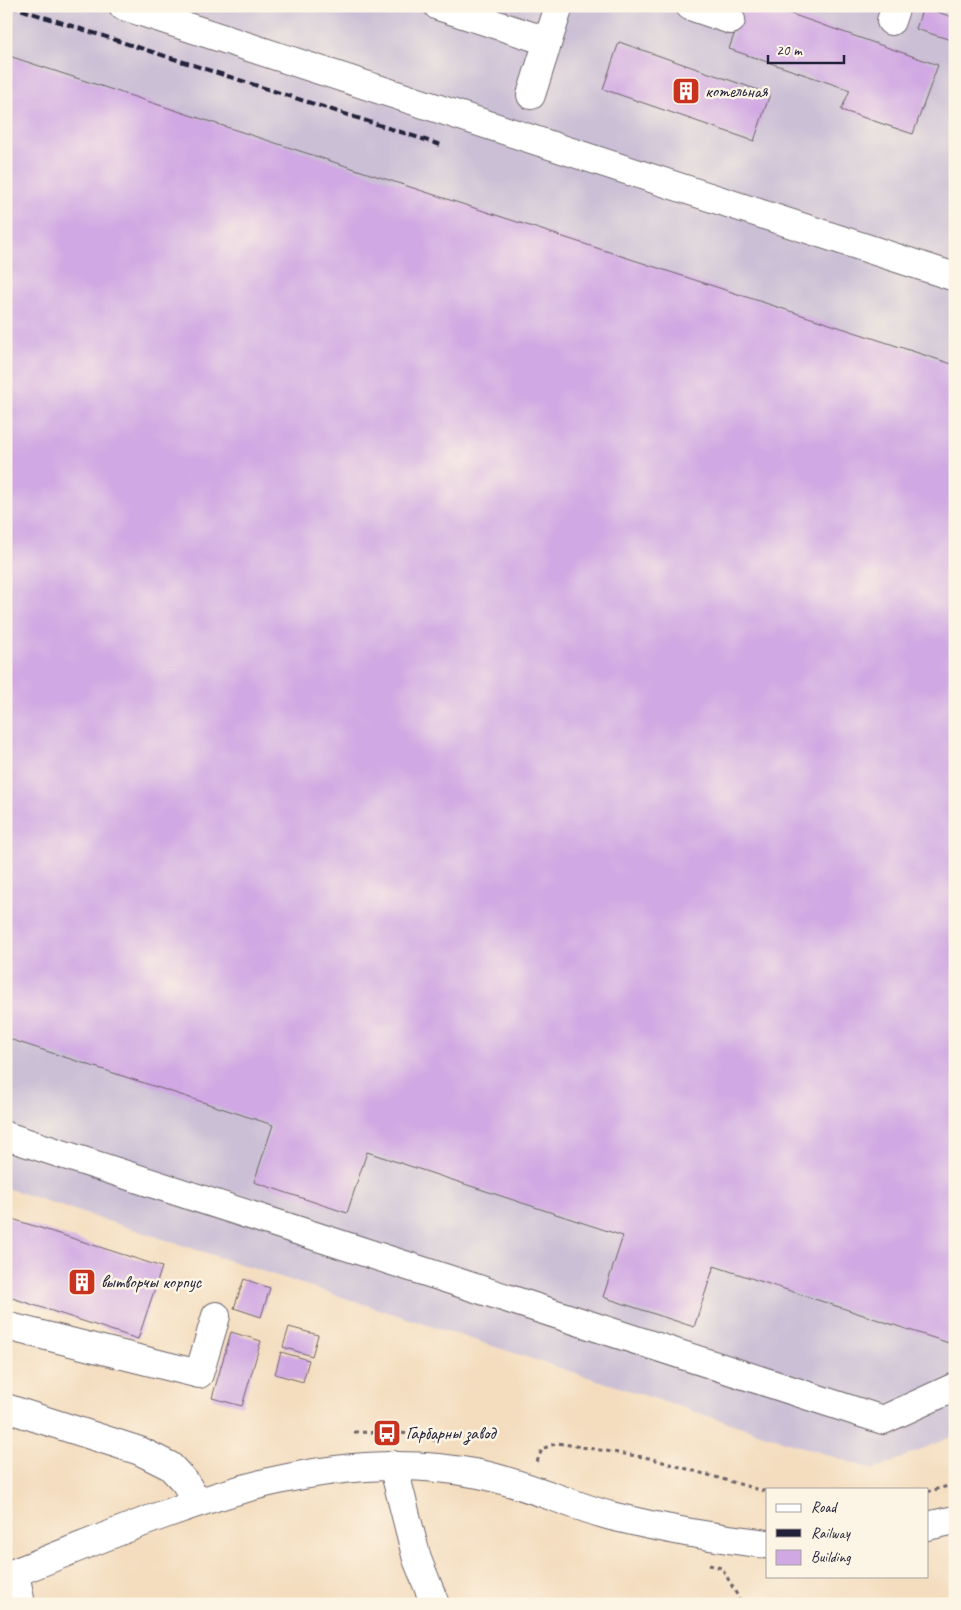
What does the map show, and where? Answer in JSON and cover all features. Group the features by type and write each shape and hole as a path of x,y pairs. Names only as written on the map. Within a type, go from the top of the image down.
{"street":[{"path":"123,6 955,277"},
{"path":"438,6 547,42"},
{"path":"531,95 559,6"},
{"path":"690,6 731,20"},
{"path":"6,1136 883,1420 955,1387"},
{"path":"6,1326 199,1374 216,1316"},
{"path":"6,1408 140,1451 170,1466 186,1482 197,1502"},
{"path":"393,1465 417,1559 435,1604"},
{"path":"21,1604 11,1574 197,1502 302,1473 348,1467 393,1465 480,1474 611,1516 704,1537 766,1544"},
{"path":"928,1526 955,1520"}],"path":[{"path":"354,1432 425,1434"},
{"path":"535,1467 542,1449 557,1443 649,1458 766,1492"},
{"path":"928,1492 955,1484"},
{"path":"703,1564 722,1568 742,1604"}],"shaded area":[{"path":"6,6 955,6 955,1435 874,1470 6,1188"}],"building":[{"path":"744,6 768,6 938,65 913,134 841,110 850,90 729,49"},
{"path":"923,7 955,18 955,30 951,40 916,29"},
{"name":"котельная","path":"619,42 770,94 754,141 603,89"},
{"path":"6,55 955,365 955,1345 714,1266 694,1327 603,1297 623,1236 367,1152 347,1213 254,1182 273,1125 6,1038"},
{"name":"вытворчы корпус","path":"6,1217 162,1267 138,1339 6,1296"},
{"path":"244,1279 270,1288 261,1317 234,1308"},
{"path":"289,1327 318,1335 312,1356 283,1347"},
{"path":"231,1332 261,1341 242,1406 212,1398"},
{"path":"281,1352 309,1360 303,1382 275,1374"}],"railway":[{"path":"10,6 441,145"}],"place":[{"name":"котельная","path":"686,91"},
{"name":"вытворчы корпус","path":"82,1282"},
{"name":"Гарбарны завод","path":"387,1433"}]}
